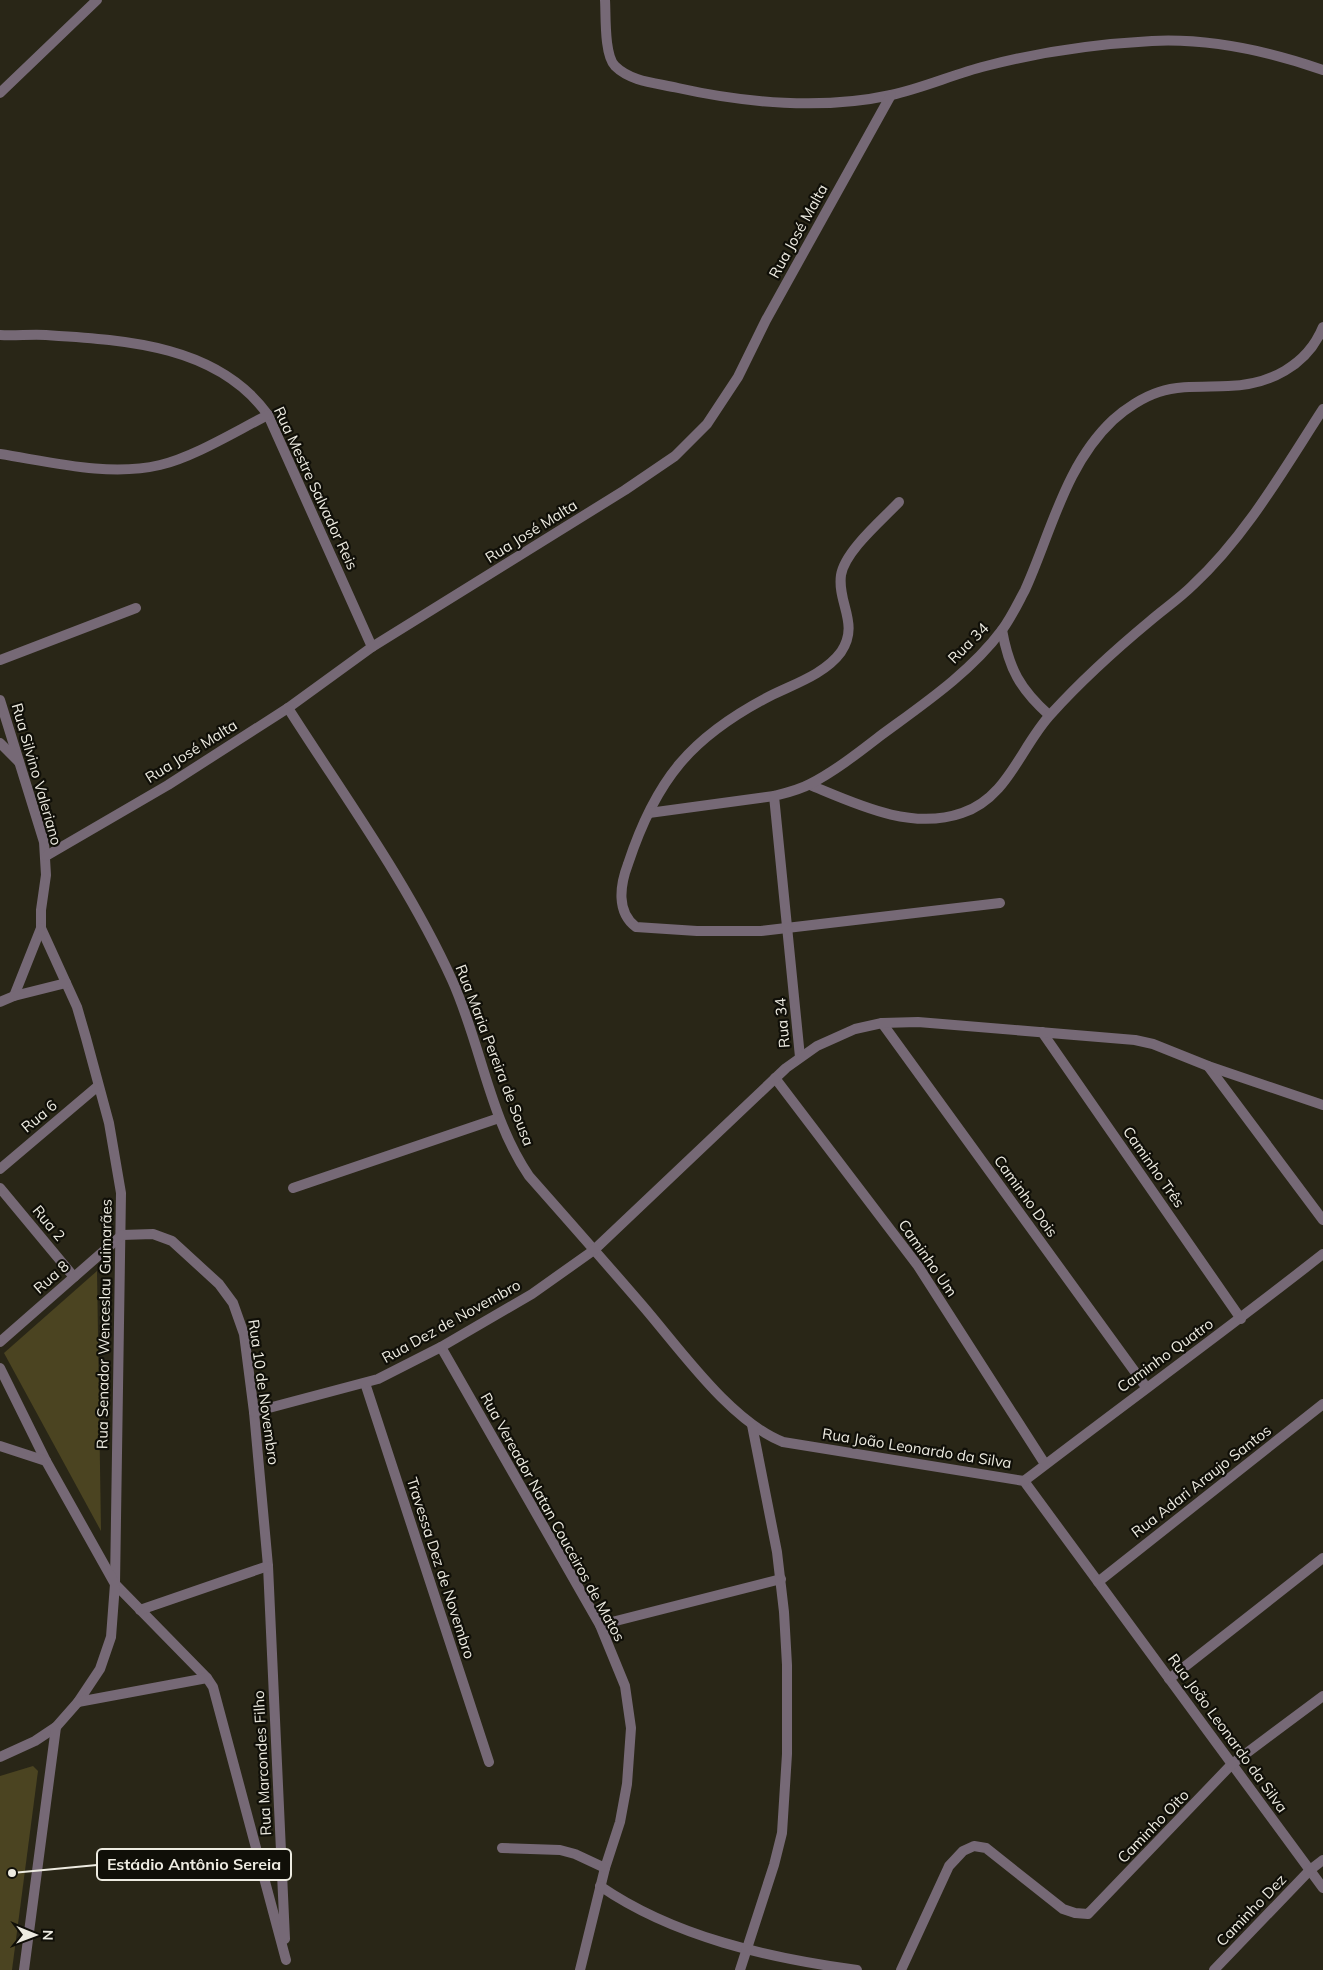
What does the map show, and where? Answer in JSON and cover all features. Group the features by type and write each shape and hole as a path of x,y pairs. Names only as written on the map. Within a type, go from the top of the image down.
{"street":[{"path":"0,94 97,0"},
{"path":"605,0 609,56 613,65 636,79 702,93 806,103 852,101 891,95 1006,62 1073,50 1151,41 1187,40 1230,45 1283,56 1323,70"},
{"name":"Rua José Malta","path":"46,856 168,785 288,708 372,647 625,490 675,456 707,424 738,377 766,320 891,95"},
{"name":"Rua 34","path":"800,1056 774,796 810,785 844,763 928,701 978,657 1002,630 1025,589 1072,476 1083,457 1113,420 1130,407 1159,392 1230,386 1270,379 1287,370 1308,354 1323,327"},
{"name":"Rua Mestre Salvador Reis","path":"0,335 44,335 128,342 195,358 221,372 252,394 268,415 372,647"},
{"path":"810,785 870,808 904,817 925,820 942,819 975,808 1007,778 1049,715 1102,664 1193,585 1220,557 1258,508 1323,409"},
{"path":"0,454 95,468 147,468 179,458 268,415"},
{"path":"899,502 846,560 841,576 841,592 849,622 848,637 842,650 833,662 755,704 717,728 694,747 670,774 648,813 624,874 621,901 630,922 636,927 736,932 788,928 1000,903"},
{"path":"0,660 136,608"},
{"path":"1002,630 1006,655 1016,678 1030,699 1049,715"},
{"name":"Rua Silvino Valeriano","path":"0,700 38,823 46,856 41,928"},
{"name":"Rua Maria Pereira de Sousa","path":"288,708 408,895 437,948 467,1018 499,1118 509,1142 529,1176 594,1250"},
{"path":"0,743 19,762"},
{"path":"648,813 774,796"},
{"path":"14,996 41,928"},
{"name":"Rua Senador Wenceslau Guimarães","path":"0,1757 35,1741 56,1727 78,1702 100,1669 108,1652 112,1637 115,1584 122,1235 121,1193 109,1123 86,1038 66,983 41,928"},
{"path":"0,1002 14,996 66,983"},
{"name":"Rua Dez de Novembro","path":"254,1412 365,1383 399,1369 532,1294 594,1250 800,1056 836,1036 882,1023 918,1022 1135,1040 1153,1044 1208,1066 1323,1105"},
{"name":"Caminho Dois","path":"882,1023 1146,1386"},
{"name":"Caminho Três","path":"1042,1032 1241,1319"},
{"path":"1208,1066 1323,1220"},
{"name":"Caminho Um","path":"775,1078 918,1266 1045,1464"},
{"name":"Rua 6","path":"0,1169 98,1086"},
{"path":"293,1188 499,1118"},
{"name":"Rua 2","path":"0,1188 74,1277"},
{"name":"Rua 10 de Novembro","path":"122,1235 153,1234 166,1237 219,1284 233,1302 244,1334 254,1412 268,1566"},
{"name":"Rua 8","path":"0,1342 122,1235"},
{"name":"Rua João Leonardo da Silva","path":"594,1250 716,1390 752,1426 765,1435 783,1442 1024,1481 1323,1888"},
{"name":"Caminho Quatro","path":"1024,1481 1146,1386 1241,1319 1323,1254"},
{"name":"Rua Vereador Natan Couceiros de Matos","path":"441,1347 600,1625 625,1686 630,1728 630,1763 622,1812 600,1886 580,1970"},
{"path":"0,1368 46,1461 115,1584 207,1678"},
{"name":"Travessa Dez de Novembro","path":"365,1383 489,1762"},
{"name":"Rua Adari Araujo Santos","path":"1098,1582 1323,1404"},
{"path":"740,1970 774,1865 782,1833 785,1802 787,1665 781,1579 752,1426"},
{"path":"0,1446 46,1461"},
{"path":"1169,1678 1323,1558"},
{"path":"140,1610 268,1566"},
{"name":"Rua Marcondes Filho","path":"268,1566 286,1965"},
{"path":"600,1625 781,1579"},
{"path":"78,1702 207,1678"},
{"name":"Rua Marcondes Filho","path":"207,1678 216,1697 286,1965"},
{"name":"Caminho Oito","path":"901,1970 949,1866 956,1857 974,1846 980,1846 994,1852 1063,1909 1083,1914 1094,1909 1232,1764 1323,1696"},
{"path":"24,1970 56,1727"},
{"path":"502,1848 560,1850 575,1854 605,1868"},
{"name":"Caminho Dez","path":"1214,1970 1310,1870 1323,1860"},
{"path":"600,1886 645,1914 703,1937 747,1948 857,1970"}],"shaded area":[{"path":"97,1271 101,1531 4,1353"},
{"path":"33,1766 38,1771 12,1970 0,1970 0,1776"}],"place":[{"name":"Estádio Antônio Sereia","path":"12,1873"}]}
